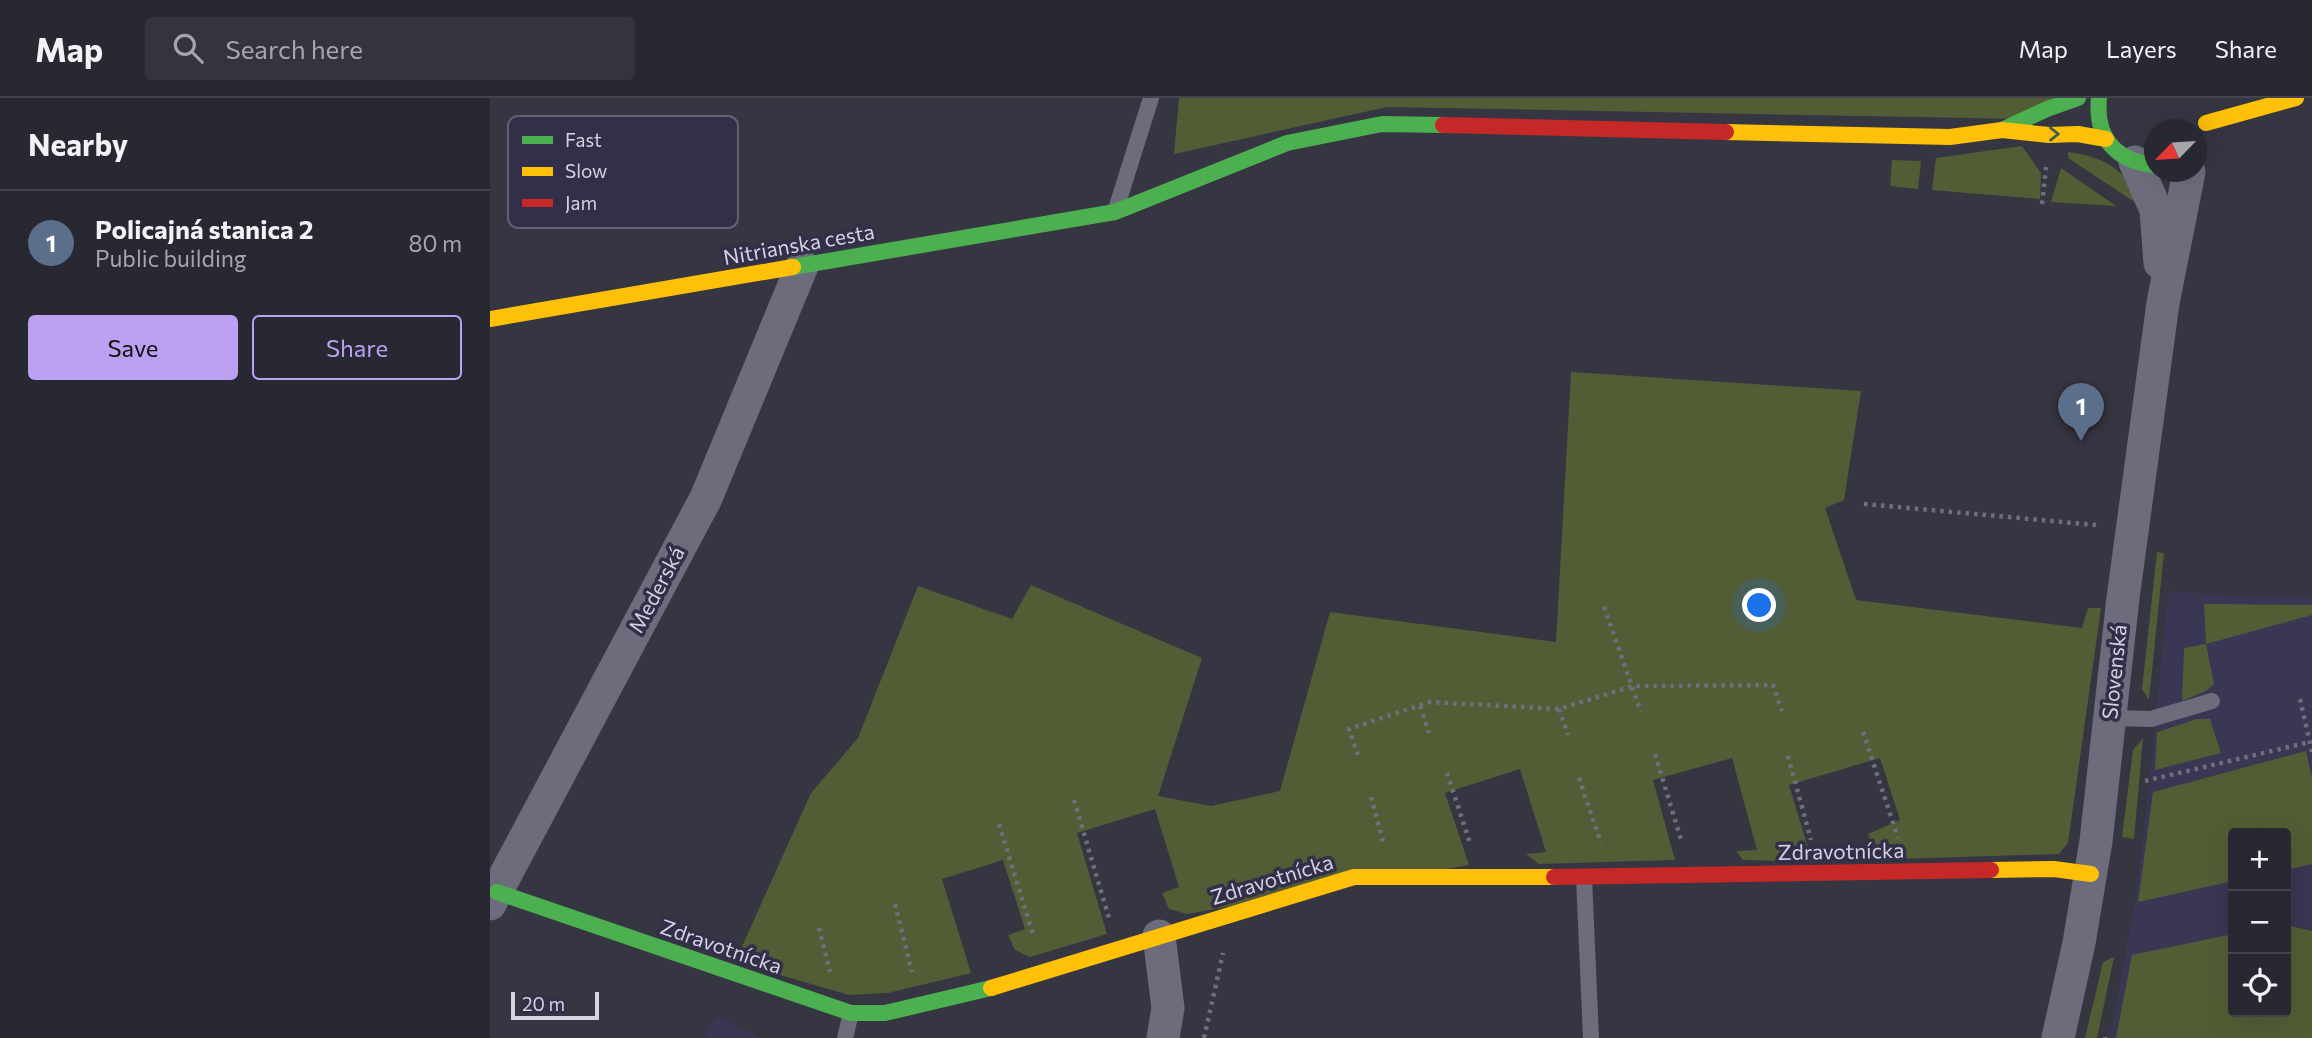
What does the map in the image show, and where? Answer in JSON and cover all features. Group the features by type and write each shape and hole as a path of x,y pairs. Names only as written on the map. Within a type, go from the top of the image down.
{"main road":[{"path":"2002,130 2078,98"},
{"path":"2099,98 2097,115 2106,139 2123,157 2144,163"},
{"path":"2207,104 2203,130 2296,98"},
{"name":"Nitrianska cesta","path":"490,319 1115,212 1287,143 1382,124 1950,138 2002,130"},
{"path":"2002,130 2049,135 2078,134 2106,139"},
{"name":"Zdravotnícka","path":"494,898 850,1013 885,1013 1010,983 1354,877 1584,877 2044,870 2091,874"}],"street":[{"name":"Slovenská","path":"2149,182 2156,210 2163,303"},
{"name":"Slovenská","path":"2058,1038 2080,943 2091,874 2123,598 2163,303 2187,182"},
{"name":"Mederská","path":"494,898 706,498 802,266"},
{"path":"1159,936 1168,1008 1163,1038"}],"lane":[{"path":"1115,212 1151,98"},
{"path":"2110,718 2151,719 2212,701"},
{"path":"1584,877 1591,1038"},
{"path":"845,1038 850,1013"}],"path":[{"path":"2042,204 2048,157"},
{"path":"1864,503 2096,525"},
{"path":"1604,607 1642,712"},
{"path":"1358,755 1349,729 1430,702 1559,709 1633,686 1773,685 1782,711"},
{"path":"2300,699 2312,752"},
{"path":"1420,706 1429,733"},
{"path":"1559,709 1568,735"},
{"path":"1863,732 1900,843"},
{"path":"2145,781 2310,743"},
{"path":"1654,754 1683,847"},
{"path":"1788,756 1812,845"},
{"path":"1447,773 1472,848"},
{"path":"1579,778 1602,847"},
{"path":"1371,797 1385,849"},
{"path":"1074,800 1109,918"},
{"path":"999,824 1034,938"},
{"path":"895,904 912,973"},
{"path":"819,928 832,979"},
{"path":"1204,1038 1224,948"}],"shaded area":[{"path":"2168,591 2249,597 2312,597 2312,1038 2110,1038 2137,890"},
{"path":"717,1016 759,1038 704,1038"}],"green space":[{"path":"1179,98 2053,98 2023,119 1387,107 1174,154"},
{"path":"2022,146 2041,173 2040,199 1932,190 1936,158"},
{"path":"2068,152 2094,158 2114,168 2130,184 2142,207 2068,158"},
{"path":"1892,160 1921,161 1918,189 1890,186"},
{"path":"2061,168 2116,206 2051,202"},
{"path":"1571,372 1861,391 1844,500 1825,508 1856,600 2082,628 2088,608 2101,608 2068,843 2059,854 1892,859 1874,849 1868,834 1900,820 1880,758 1789,785 1810,854 1823,854 1824,847 1838,849 1828,862 1743,860 1736,851 1757,850 1732,758 1653,780 1675,860 1539,864 1526,854 1546,852 1520,769 1445,793 1469,865 1187,914 1169,909 1162,893 1179,887 1155,809 1077,833 1107,934 1030,957 1015,950 1008,935 1025,929 1003,860 942,879 971,973 888,993 849,995 735,962 811,793 858,738 918,586 1012,619 1031,585 1202,658 1158,796 1211,806 1280,791 1330,612 1556,642"},
{"path":"2157,552 2164,553 2149,700 2142,689"},
{"path":"2204,604 2312,605 2312,615 2206,644"},
{"path":"2206,644 2214,684 2206,691 2182,701 2184,648"},
{"path":"2197,719 2210,719 2221,753 2155,770 2157,732"},
{"path":"2143,738 2134,839 2122,837 2133,750"},
{"path":"2306,751 2312,778 2312,864 2291,869 2291,828 2228,828 2228,882 2138,902 2153,792"},
{"path":"2291,926 2312,931 2312,1038 2116,1038 2132,955 2228,935 2228,1017 2291,1017"},
{"path":"2114,957 2097,1038 2085,1038 2103,962"}],"traffic: fast":[{"path":"2004,129 2078,98"},
{"path":"2099,98 2100,124 2110,145 2128,158 2144,164"},
{"path":"793,267 1115,212 1287,143 1382,124 1443,125"},
{"path":"497,892 851,1013 885,1013 991,988"}],"traffic: slow":[{"path":"2207,123 2296,98"},
{"path":"1726,132 1950,137 2002,130 2049,135 2078,134 2106,139"},
{"path":"490,319 793,267"},
{"path":"1991,870 2054,869 2091,874"},
{"path":"991,988 1354,877 1554,877"}],"traffic: jam":[{"path":"1443,125 1726,132"},
{"path":"1554,877 1991,870"}],"place":[{"name":"Policajná stanica 2","path":"2081,441"}]}
